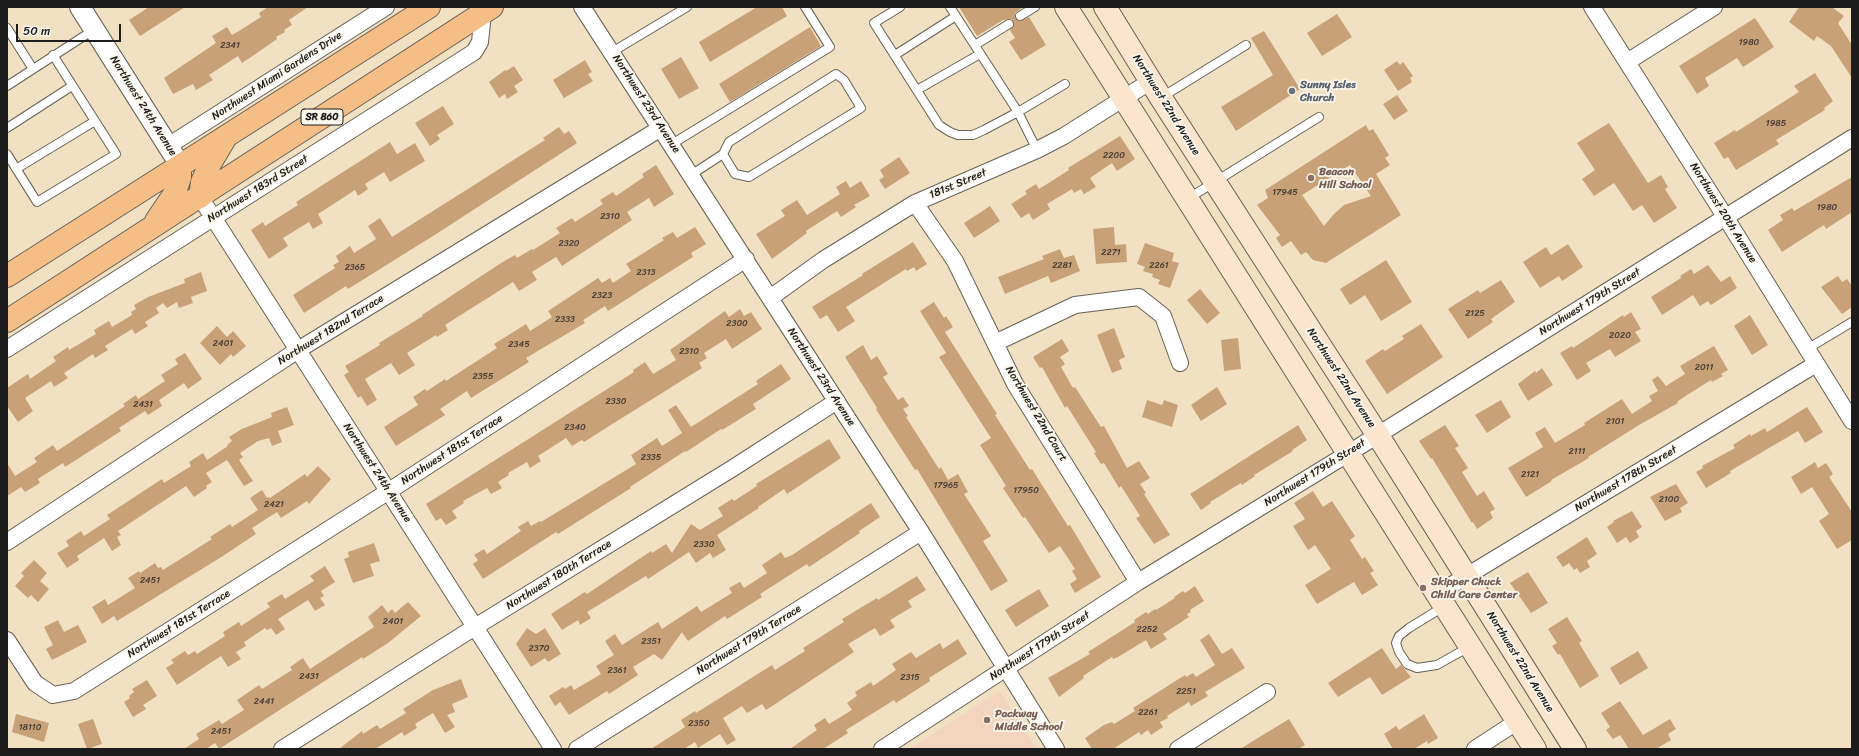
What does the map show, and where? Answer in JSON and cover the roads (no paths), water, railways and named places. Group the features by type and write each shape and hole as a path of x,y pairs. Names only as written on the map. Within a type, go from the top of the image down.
{"main road":[{"path":"7,276 229,133 429,7"},
{"path":"1066,7 1122,99 1535,749"},
{"name":"Northwest 22nd Avenue","path":"1106,7 1214,182 1377,434 1575,749"},
{"name":"Northwest 183rd Street","path":"7,321 488,10"},
{"path":"200,197 202,182 210,164 229,133"},
{"path":"152,227 175,193 180,177 180,165"}],"street":[{"name":"Northwest 24th Avenue","path":"80,7 180,165"},
{"name":"Northwest Miami Gardens Drive","path":"168,146 386,7"},
{"name":"Northwest 23rd Avenue","path":"582,7 692,174 1056,749"},
{"name":"Northwest 20th Avenue","path":"1592,7 1726,218 1852,421"},
{"path":"1627,62 1714,7"},
{"name":"Northwest 183rd Street","path":"7,349 474,52 480,42 488,10"},
{"name":"181st Street","path":"770,298 823,260 915,202 1037,150 1064,136 1122,99 1156,89"},
{"name":"Northwest 182nd Terrace","path":"7,542 298,350 662,128"},
{"name":"Northwest 179th Street","path":"882,749 1138,582 1726,218 1852,138"},
{"name":"Northwest 24th Avenue","path":"200,197 389,491 552,749"},
{"name":"Northwest 22nd Court","path":"915,202 955,261 1015,384 1138,582"},
{"name":"Northwest 181st Terrace","path":"7,640 35,683 53,695 74,691 389,491 746,259"},
{"path":"995,343 1075,305 1139,297 1163,316 1180,363"},
{"name":"Northwest 178th Street","path":"1441,600 1466,575 1816,364"},
{"name":"Northwest 180th Terrace","path":"282,749 475,627 727,472 837,401"},
{"name":"Northwest 179th Terrace","path":"577,749 920,532"},
{"path":"1178,749 1267,692"},
{"path":"1475,749 1518,721"}],"lane":[{"path":"612,52 686,7"},
{"path":"672,144 830,47 805,7"},
{"path":"900,7 874,23 939,125 958,135 973,135 1018,112 1064,84"},
{"path":"950,7 1018,112 1037,150"},
{"path":"1020,16 1035,7"},
{"path":"895,55 956,16"},
{"path":"975,45 1009,24"},
{"path":"7,86 94,29"},
{"path":"8,33 33,69"},
{"path":"1156,89 1246,45"},
{"path":"918,90 980,54"},
{"path":"7,154 37,202 116,154 53,55"},
{"path":"692,174 723,154 729,142 836,74 844,80 861,108 750,177 735,174 723,154"},
{"path":"7,128 72,86"},
{"path":"1187,200 1319,117"},
{"path":"16,169 95,121"},
{"path":"1807,349 1852,322"},
{"path":"1441,600 1399,636 1396,643 1399,652 1407,664 1416,668 1437,664 1470,647"}],"place":[{"name":"Sunny Isles Church","path":"1292,91"},
{"name":"Beacon Hill School","path":"1311,178"},
{"name":"Skipper Chuck Child Care Center","path":"1423,588"},
{"name":"Packway Middle School","path":"987,720"}]}
